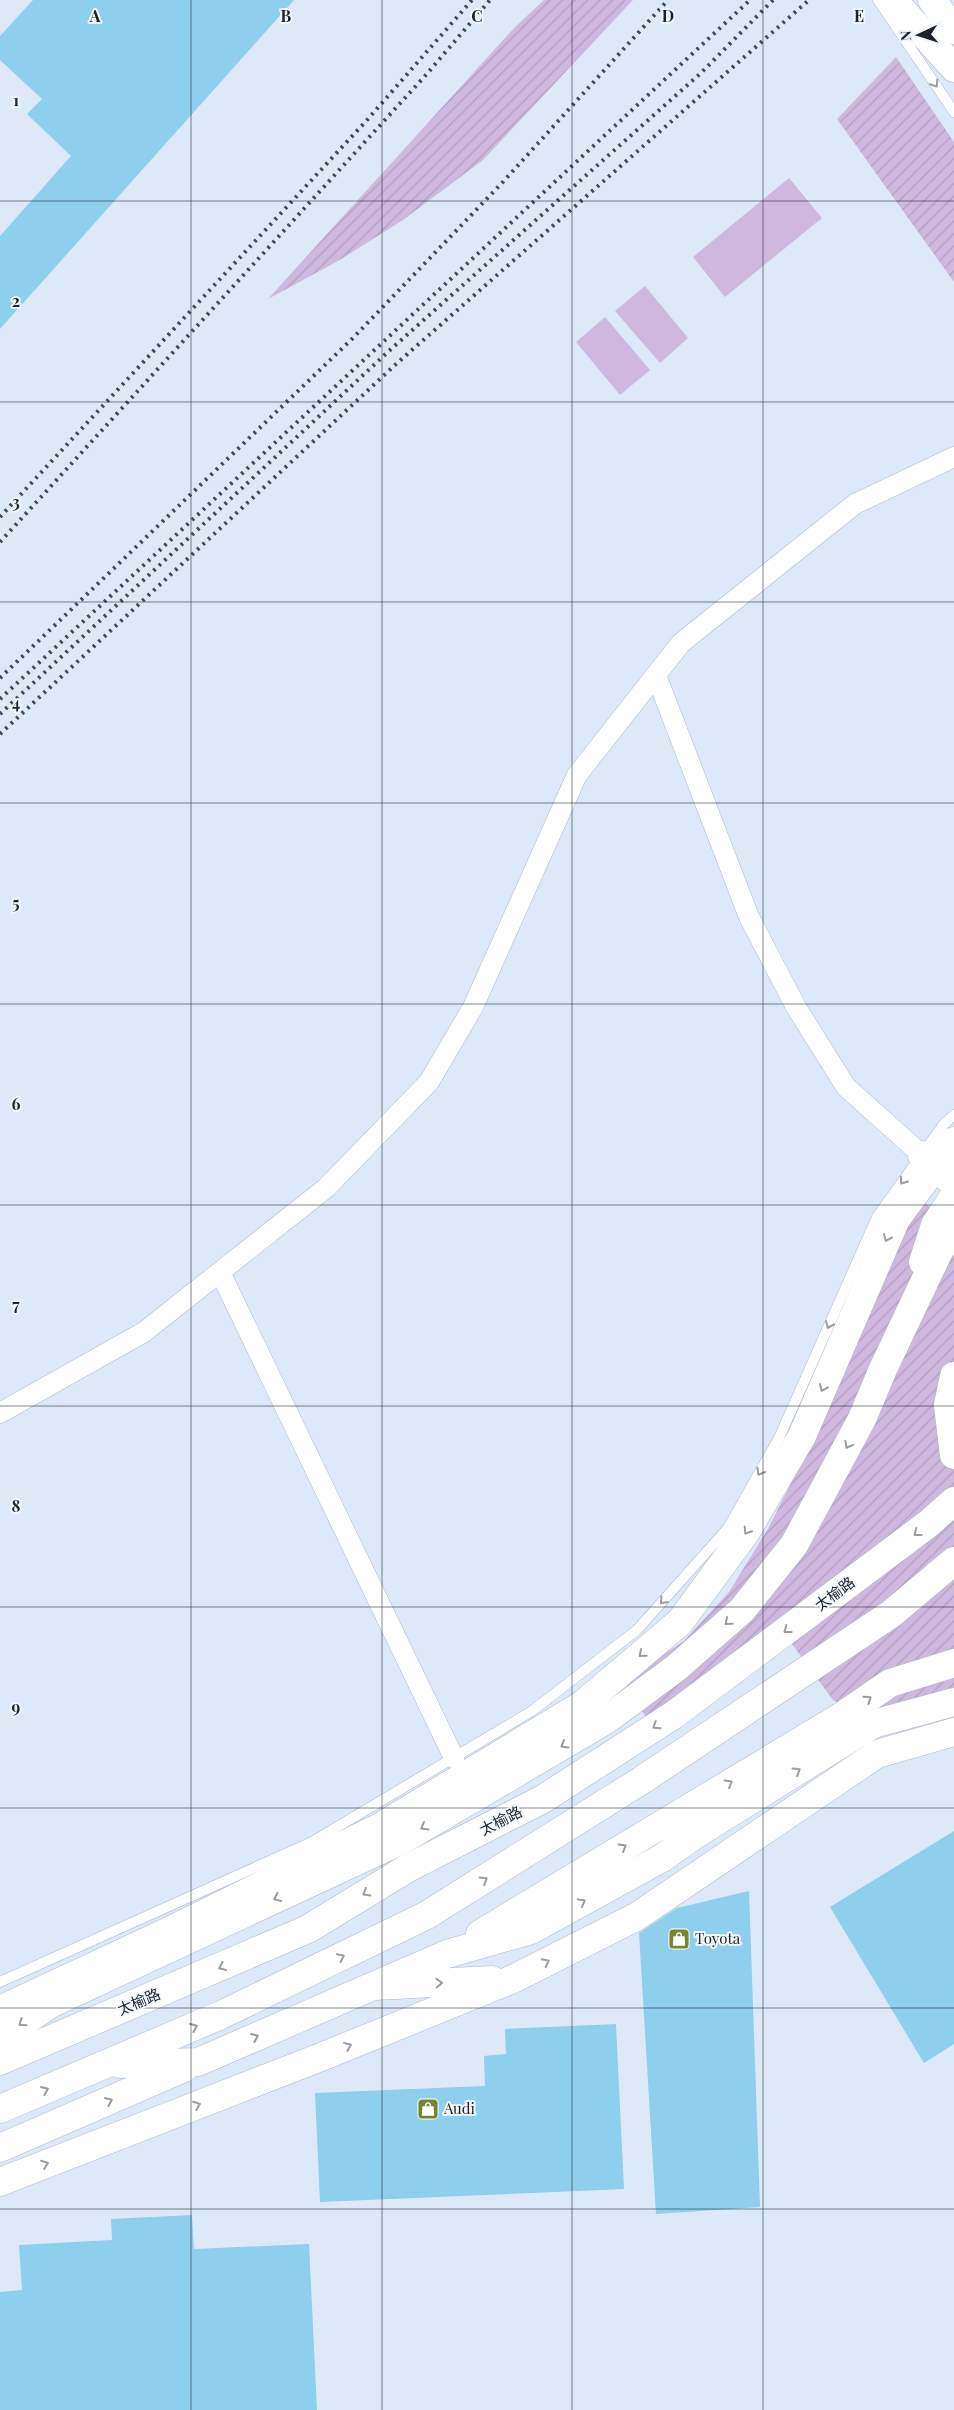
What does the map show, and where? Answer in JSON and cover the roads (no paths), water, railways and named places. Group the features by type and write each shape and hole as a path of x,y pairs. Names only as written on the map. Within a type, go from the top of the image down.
{"main road":[{"path":"893,0 942,35 954,68"},
{"path":"932,0 954,78"},
{"path":"0,2010 380,1827 582,1705 680,1622 746,1532 802,1436 896,1219 928,1160 954,1141"},
{"path":"928,1160 954,1184"},
{"path":"898,1336 935,1225 954,1196"},
{"path":"0,2038 52,2002 402,1840 606,1720 676,1668 742,1610 794,1545 862,1419 898,1336 940,1248 954,1233"},
{"path":"954,1376 948,1405 954,1455"},
{"name":"太榆路","path":"0,2061 308,1929 408,1868 543,1799 675,1714 928,1524 954,1501"},
{"path":"0,2109 221,2015 427,1915 642,1780 891,1614 954,1561"},
{"path":"692,1821 890,1683 954,1663"},
{"path":"0,2148 447,1954 873,1724 954,1702"},
{"path":"0,2182 321,2057 513,1978 636,1917 877,1754 954,1732"},
{"path":"373,1986 513,1978"},
{"path":"106,2064 198,2062"}],"street":[{"path":"0,1413 144,1332 326,1188 429,1082 473,1007 577,775 681,643 856,504 954,457"},
{"path":"656,675 749,917 796,1007 846,1086 928,1160"},
{"path":"220,1272 454,1758"}],"lane":[{"path":"878,0 954,112"},
{"path":"0,1982 312,1842 532,1712 637,1630 728,1528 779,1438 877,1217 928,1160 944,1124 954,1115"}],"railway":[{"path":"0,517 368,119 472,0"},
{"path":"0,542 425,76 490,0"},
{"path":"0,678 353,338 502,183 668,0"},
{"path":"0,699 750,0"},
{"path":"0,714 390,350 701,73 773,0"},
{"path":"0,734 395,365 809,0"}],"place":[{"name":"Toyota","path":"679,1939"},
{"name":"Audi","path":"428,2109"}]}
